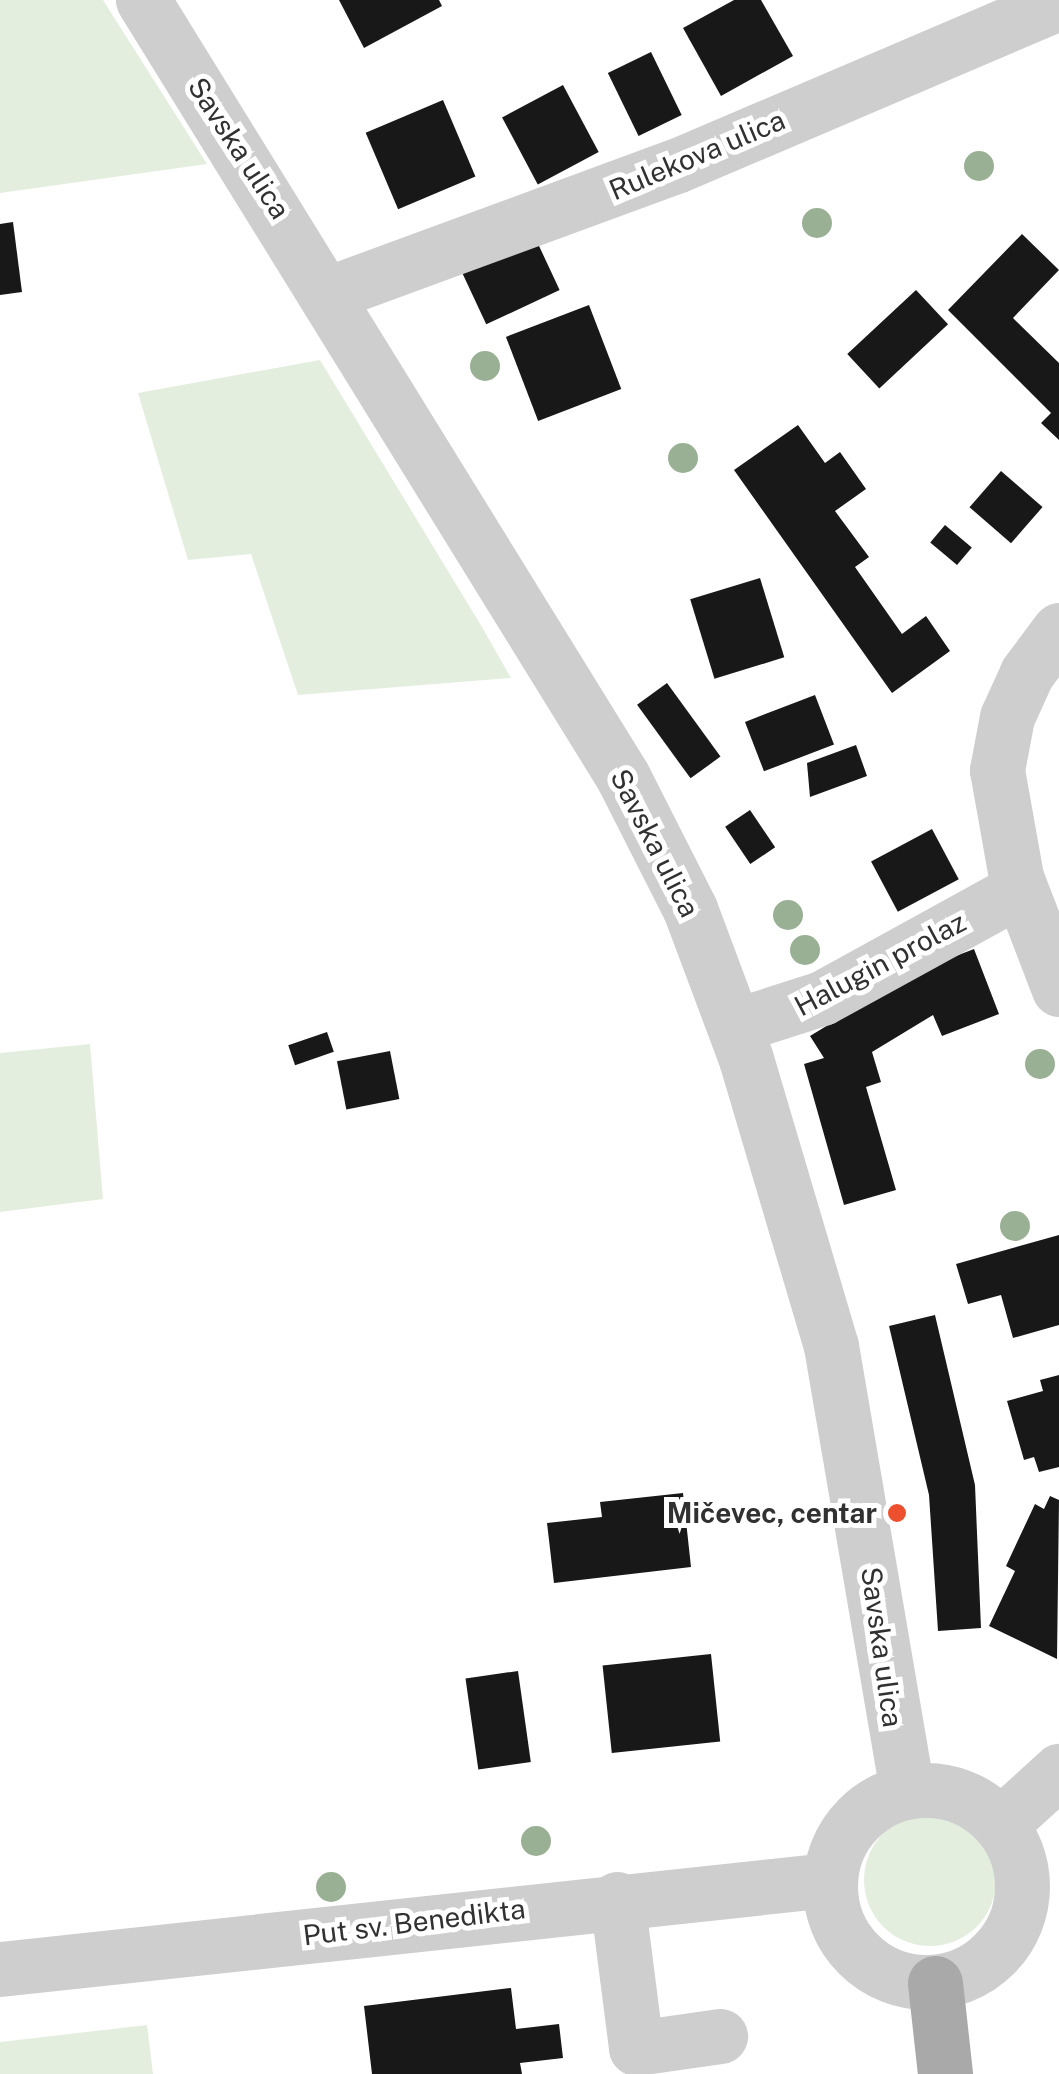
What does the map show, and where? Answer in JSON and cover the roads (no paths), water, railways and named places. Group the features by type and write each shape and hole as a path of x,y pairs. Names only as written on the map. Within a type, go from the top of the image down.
{"main road":[{"path":"935,1983 945,2074"}],"street":[{"name":"Savska ulica","path":"143,0 330,293 623,776 690,909 735,1026 831,1346 907,1791"},
{"name":"Rulekova ulica","path":"330,293 676,166 1059,3"},
{"path":"1059,630 1027,673 1007,717 997,770 1001,815 1020,889 1059,989"},
{"name":"Halugin prolaz","path":"735,1026 822,998 1020,889"},
{"path":"1001,1824 1059,1771"},
{"path":"907,1791 962,1796 1001,1824 1023,1878 1020,1911 1006,1941 983,1964 935,1983 898,1979 855,1952 838,1929 829,1880 842,1838 860,1814 907,1791"},
{"name":"Put sv. Benedikta","path":"0,1970 617,1899 829,1880"},
{"path":"617,1899 636,2048 720,2036"}],"place":[{"name":"Mičevec, centar","path":"897,1513"}]}
